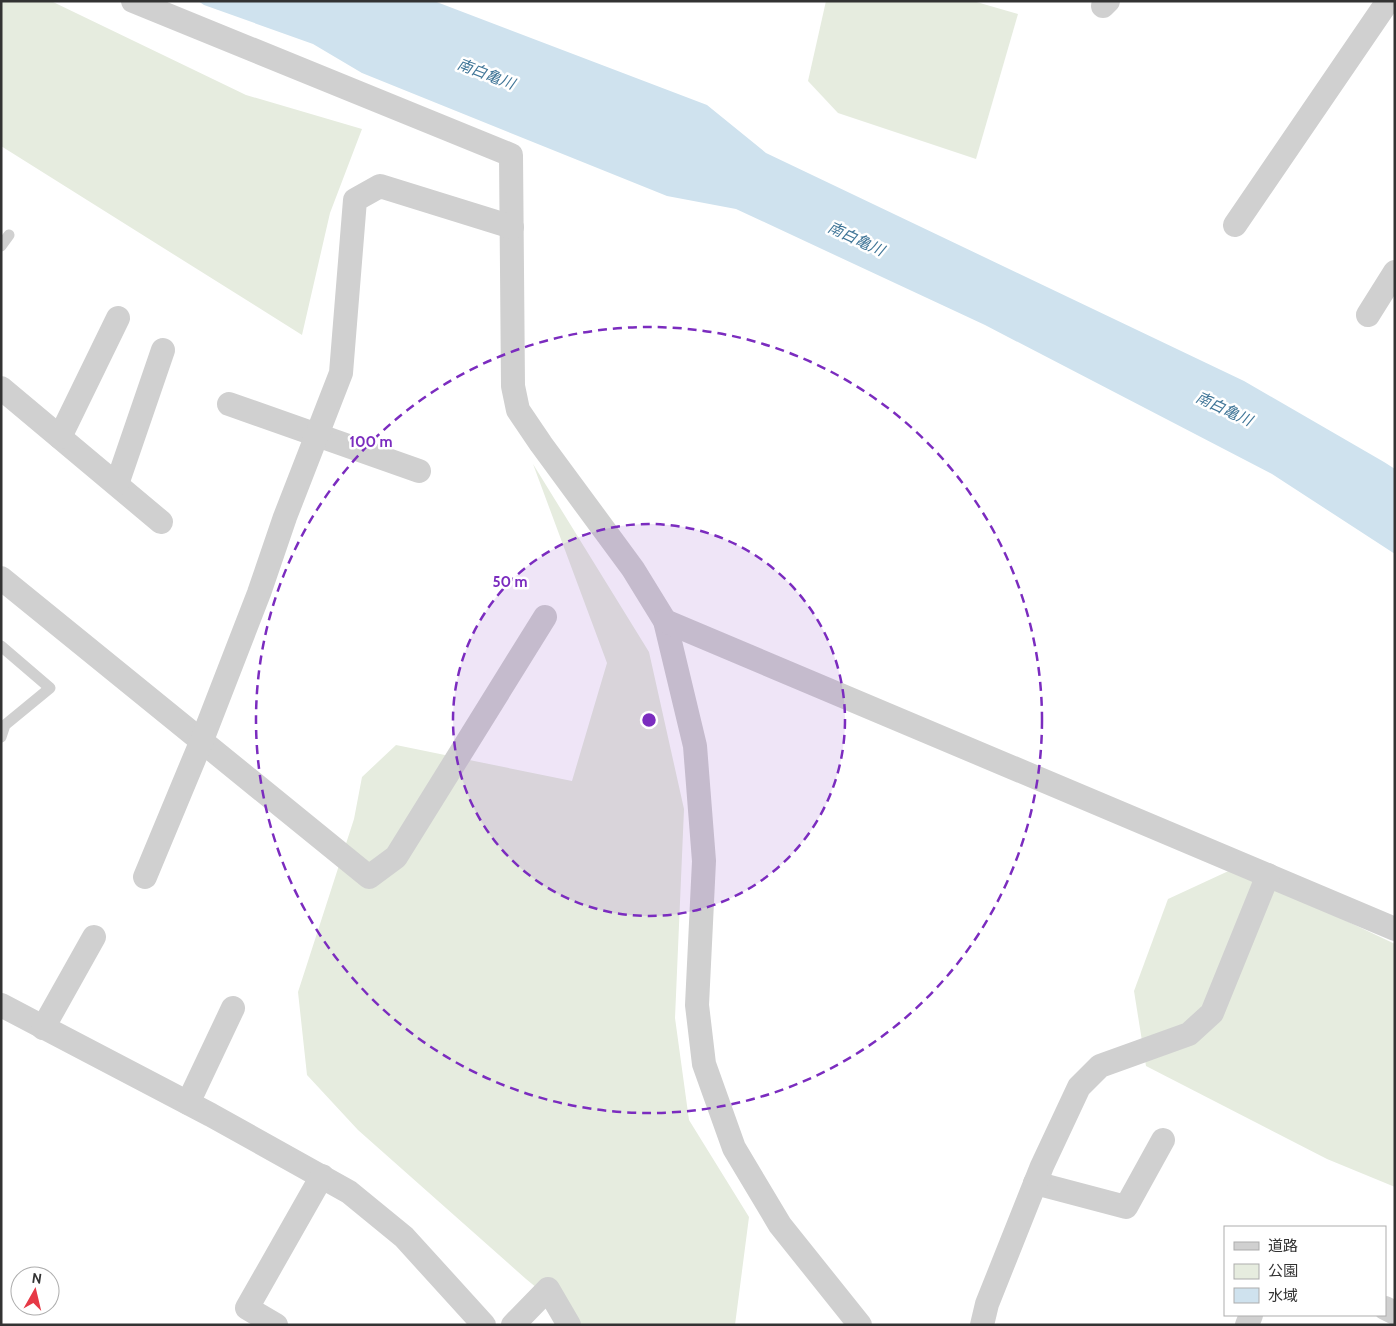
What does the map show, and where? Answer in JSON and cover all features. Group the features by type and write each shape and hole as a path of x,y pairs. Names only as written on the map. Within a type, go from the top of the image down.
{"street":[{"path":"133,1 511,155 513,386 518,410 633,569 665,621 695,756 704,861 697,1005 704,1064 734,1148 780,1225 860,1325"},
{"path":"1235,225 1388,1"},
{"path":"144,877 202,740 341,373 355,200 380,186 512,227"},
{"path":"1368,315 1395,272"},
{"path":"60,437 118,318"},
{"path":"117,484 163,350"},
{"path":"1,388 161,522"},
{"path":"229,404 419,472"},
{"path":"1,578 369,877 396,857 545,617"},
{"path":"665,621 1395,929"},
{"path":"982,1325 986,1304 1035,1183 1079,1087 1100,1066 1189,1034 1212,1014 1268,875"},
{"path":"43,1028 94,937"},
{"path":"188,1103 233,1008"},
{"path":"2,1010 43,1028 188,1103 349,1192 404,1237 484,1325"},
{"path":"1035,1183 1126,1207 1163,1140"},
{"path":"276,1325 247,1308 322,1176"},
{"path":"513,1325 548,1289 569,1325"}],"lane":[{"path":"1,246 10,235"},
{"path":"1,646 50,688 5,725 1,737"}],"green space":[{"path":"1,1 51,1 246,95 362,129 330,213 302,335 1,146"},
{"path":"826,1 973,1 1018,14 976,159 838,113 808,81"},
{"path":"533,464 649,652 684,809 675,1018 689,1120 749,1217 735,1325 582,1325 526,1279 358,1130 307,1075 298,992 354,819 362,777 396,745 572,781 607,663"},
{"path":"1235,868 1395,944 1395,1187 1327,1159 1146,1066 1134,991 1168,899"}],"water":[{"name":"南白亀川","path":"198,1 434,1 707,105 766,153 1244,381 1395,469 1395,554 1272,474 985,325 736,209 667,196 362,73 313,44 204,5"}]}
